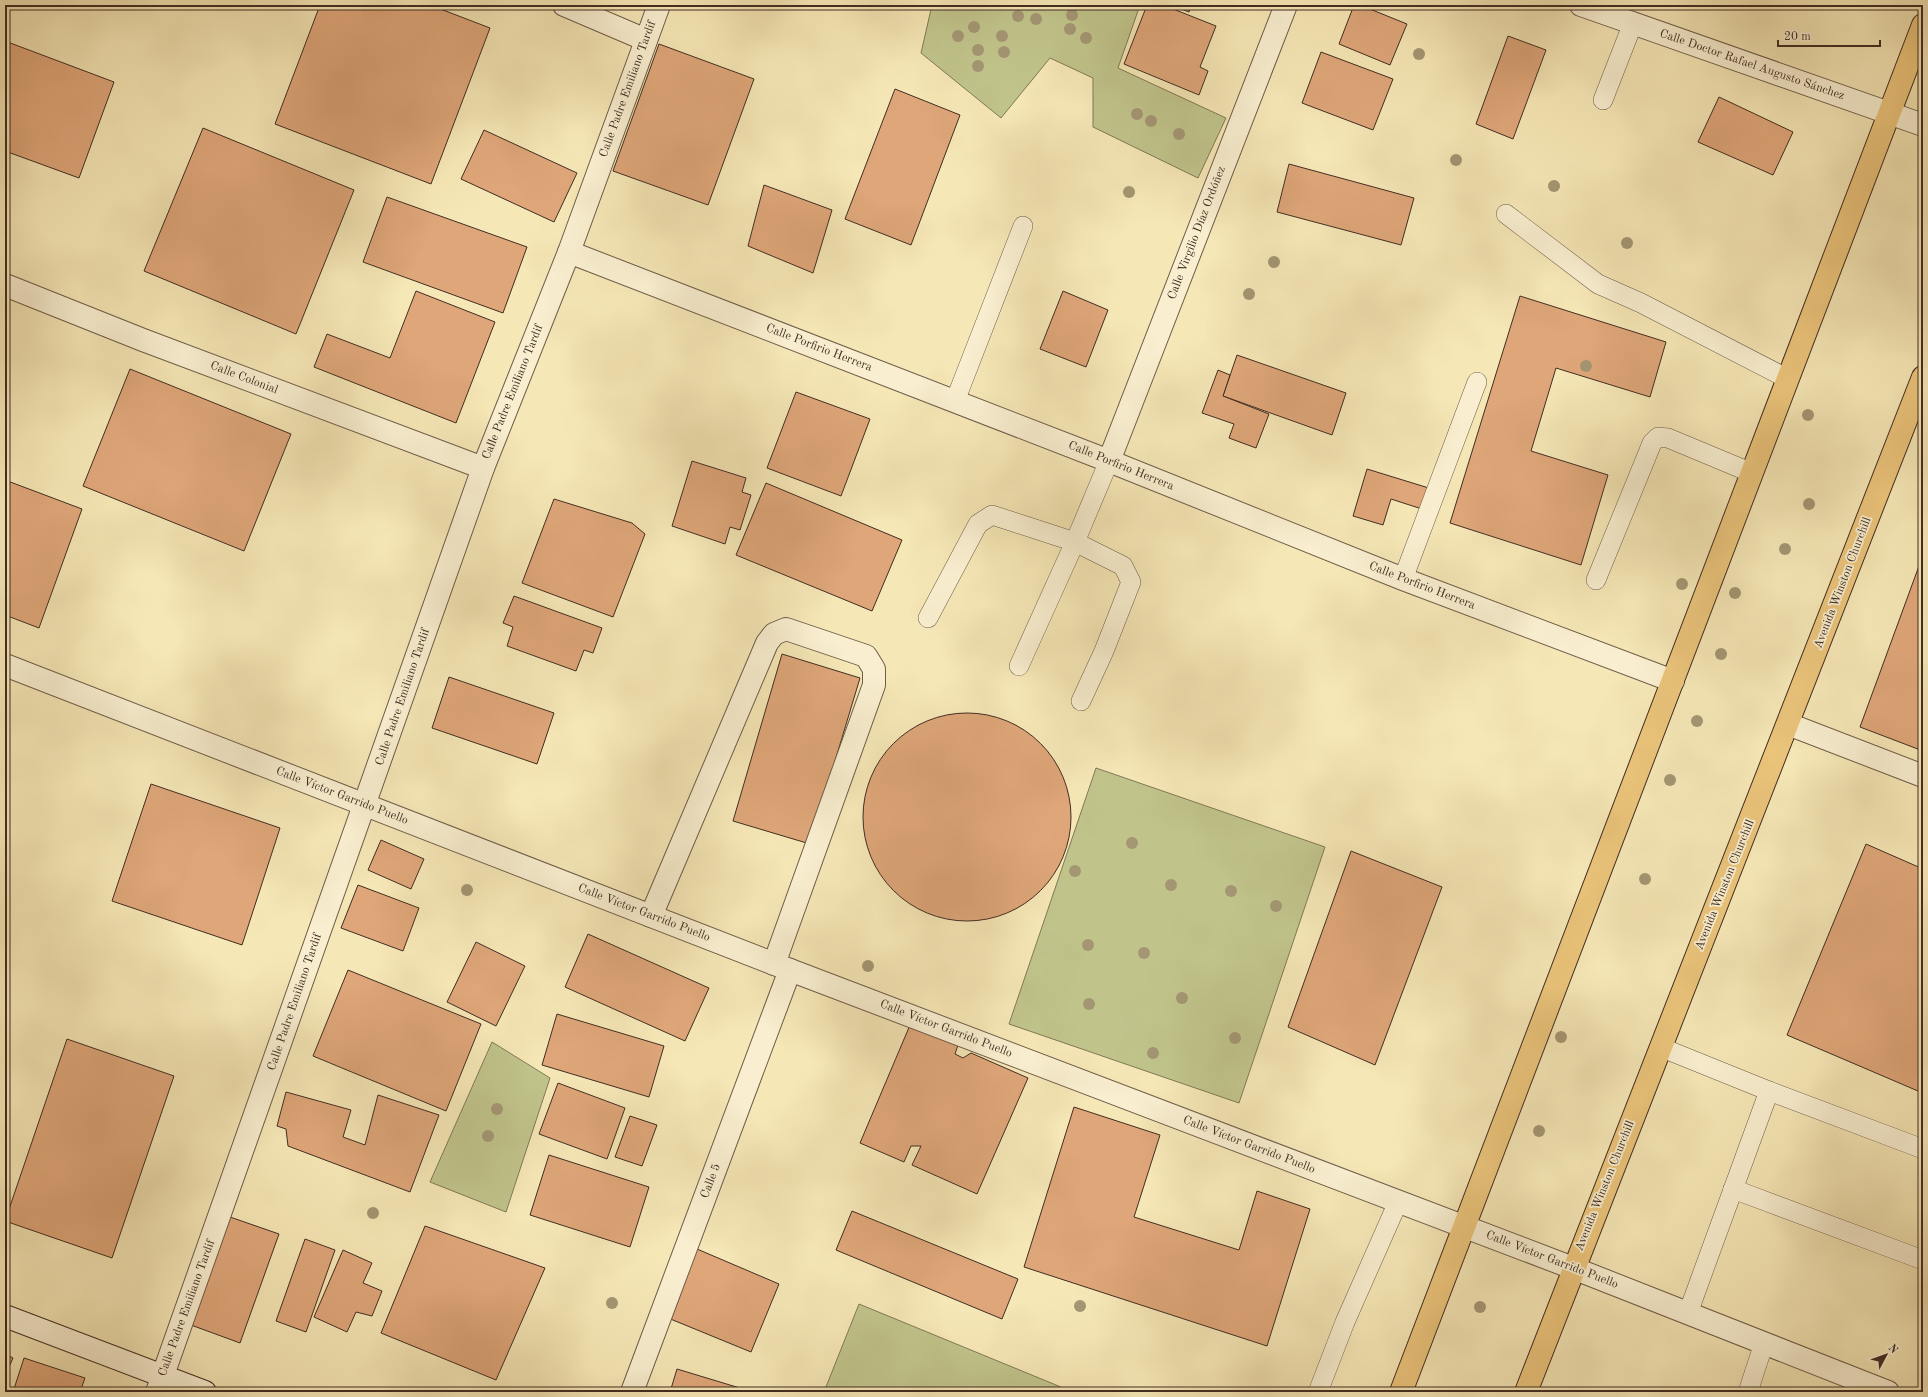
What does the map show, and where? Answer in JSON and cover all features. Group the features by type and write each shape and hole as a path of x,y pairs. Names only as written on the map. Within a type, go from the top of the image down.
{"main road":[{"path":"1401,1392 1923,25"},
{"name":"Avenida Winston Churchill","path":"1526,1392 1573,1268 1788,724 1923,377"}],"street":[{"path":"564,5 646,40"},
{"name":"Calle Padre Emiliano Tardif","path":"160,1384 483,468 569,252 659,5"},
{"name":"Calle Virgilio Díaz Ordóñez","path":"1109,461 1286,5"},
{"name":"Calle Doctor Rafael Augusto Sánchez","path":"1582,5 1923,125"},
{"name":"Calle Porfirio Herrera","path":"569,252 1109,461 1403,579 1673,681"},
{"name":"Calle Colonial","path":"5,285 143,340 483,468"},
{"name":"Calle 5","path":"632,1392 782,967 874,685 874,669 866,656 786,629 774,634 767,643 651,916"},
{"name":"Calle Víctor Garrido Puello","path":"5,665 782,967 1573,1268 1888,1392"},
{"path":"1788,724 1923,776"},
{"path":"5,1316 160,1384 205,1392"}],"lane":[{"path":"1603,100 1633,23"},
{"path":"1506,214 1598,284 1641,304 1788,379"},
{"path":"955,401 1023,226"},
{"path":"1403,579 1477,382"},
{"path":"1596,580 1652,443 1658,437 1668,438 1752,473"},
{"path":"1019,666 1075,542 1109,461"},
{"path":"928,618 978,524 992,515 1075,542 1123,566 1131,582 1104,651 1081,701"},
{"path":"1660,1047 1769,1091 1923,1149"},
{"path":"1688,1313 1769,1091"},
{"path":"1733,1189 1923,1260"},
{"path":"1318,1392 1345,1322 1398,1202"},
{"path":"1748,1392 1764,1343"}],"green space":[{"path":"932,5 1140,5 1118,68 1226,118 1198,178 1093,127 1093,78 1050,58 1001,118 921,53"},
{"path":"1096,768 1325,847 1239,1103 1009,1024"},
{"path":"492,1042 550,1078 506,1212 430,1182"},
{"path":"859,1304 1073,1392 824,1392"}],"building":[{"path":"320,5 351,5 365,10 367,5 430,5 490,28 431,184 275,124"},
{"path":"1147,5 1163,5 1216,26 1200,67 1208,71 1199,95 1124,64"},
{"path":"1171,5 1191,5 1189,12"},
{"path":"1354,5 1360,5 1407,24 1390,65 1339,44"},
{"path":"1508,36 1546,50 1513,139 1476,124"},
{"path":"5,41 114,82 79,178 5,151"},
{"path":"659,44 754,79 708,205 613,171"},
{"path":"1321,52 1393,79 1373,130 1302,103"},
{"path":"895,89 960,115 911,245 845,219"},
{"path":"1719,97 1793,132 1773,175 1698,142"},
{"path":"203,128 354,190 296,334 144,271"},
{"path":"484,130 577,173 554,222 461,179"},
{"path":"1289,164 1414,198 1401,245 1277,212"},
{"path":"764,185 832,210 813,273 748,246"},
{"path":"387,197 527,247 503,313 363,262"},
{"path":"416,291 495,322 456,423 314,367 327,334 390,358"},
{"path":"1063,291 1108,310 1086,367 1040,349"},
{"path":"1520,296 1666,342 1650,397 1556,368 1531,451 1608,475 1581,565 1450,523"},
{"path":"1237,355 1346,393 1332,435 1223,396"},
{"path":"130,369 291,434 244,551 83,486"},
{"path":"1218,370 1230,375 1223,396 1269,414 1256,448 1229,438 1234,424 1202,413"},
{"path":"796,392 870,419 841,496 767,468"},
{"path":"692,461 746,478 742,492 751,495 740,530 730,527 725,544 672,526"},
{"path":"1367,469 1432,489 1425,510 1391,499 1383,525 1353,516"},
{"path":"5,480 82,509 39,628 5,615"},
{"path":"766,483 902,540 872,611 736,555"},
{"path":"554,499 632,523 645,534 613,617 522,583"},
{"path":"1923,555 1923,751 1860,727"},
{"path":"514,596 602,628 593,653 584,650 576,671 507,646 513,627 503,623"},
{"path":"782,654 860,678 810,844 733,821"},
{"path":"449,677 554,713 537,764 432,728"},
{"path":"957,713 977,713 997,717 1016,725 1025,730 1041,743 1054,759 1063,777 1067,787 1071,807 1071,827 1067,847 1063,857 1054,875 1041,891 1025,904 997,917 977,921 957,921 937,917 918,909 901,898 886,883 875,866 867,847 863,827 863,807 867,787 875,768 886,751 901,736 918,725 937,717"},
{"path":"151,784 280,828 242,945 112,901"},
{"path":"381,840 424,859 411,889 368,870"},
{"path":"1866,844 1923,869 1923,1079 1918,1091 1787,1035"},
{"path":"1351,851 1442,887 1375,1065 1288,1027"},
{"path":"358,885 419,908 403,951 341,928"},
{"path":"588,934 709,988 685,1041 565,987"},
{"path":"476,942 525,966 496,1026 447,1002"},
{"path":"348,970 481,1024 446,1111 313,1056"},
{"path":"557,1014 664,1046 649,1097 542,1065"},
{"path":"910,1025 958,1045 955,1054 963,1058 971,1053 1028,1078 977,1194 912,1165 921,1146 911,1146 904,1162 860,1143"},
{"path":"67,1039 174,1076 112,1258 5,1221"},
{"path":"558,1083 625,1108 607,1159 539,1134"},
{"path":"286,1092 351,1110 343,1137 365,1145 378,1095 439,1115 410,1192 288,1146 286,1129 277,1126"},
{"path":"1074,1107 1160,1135 1134,1217 1239,1250 1257,1191 1310,1209 1267,1346 1024,1267"},
{"path":"630,1116 657,1125 642,1166 615,1157"},
{"path":"549,1155 649,1187 630,1247 530,1215"},
{"path":"852,1211 1018,1279 1002,1319 836,1250"},
{"path":"230,1217 279,1234 240,1343 191,1325"},
{"path":"425,1226 545,1268 496,1380 381,1333"},
{"path":"305,1239 335,1250 306,1332 276,1321"},
{"path":"697,1249 779,1284 751,1352 668,1318"},
{"path":"343,1250 372,1263 363,1283 382,1291 372,1316 356,1312 347,1332 314,1317"},
{"path":"5,1354 13,1358 5,1376"},
{"path":"24,1358 85,1378 80,1392 13,1392"},
{"path":"677,1369 753,1392 670,1392"}]}
